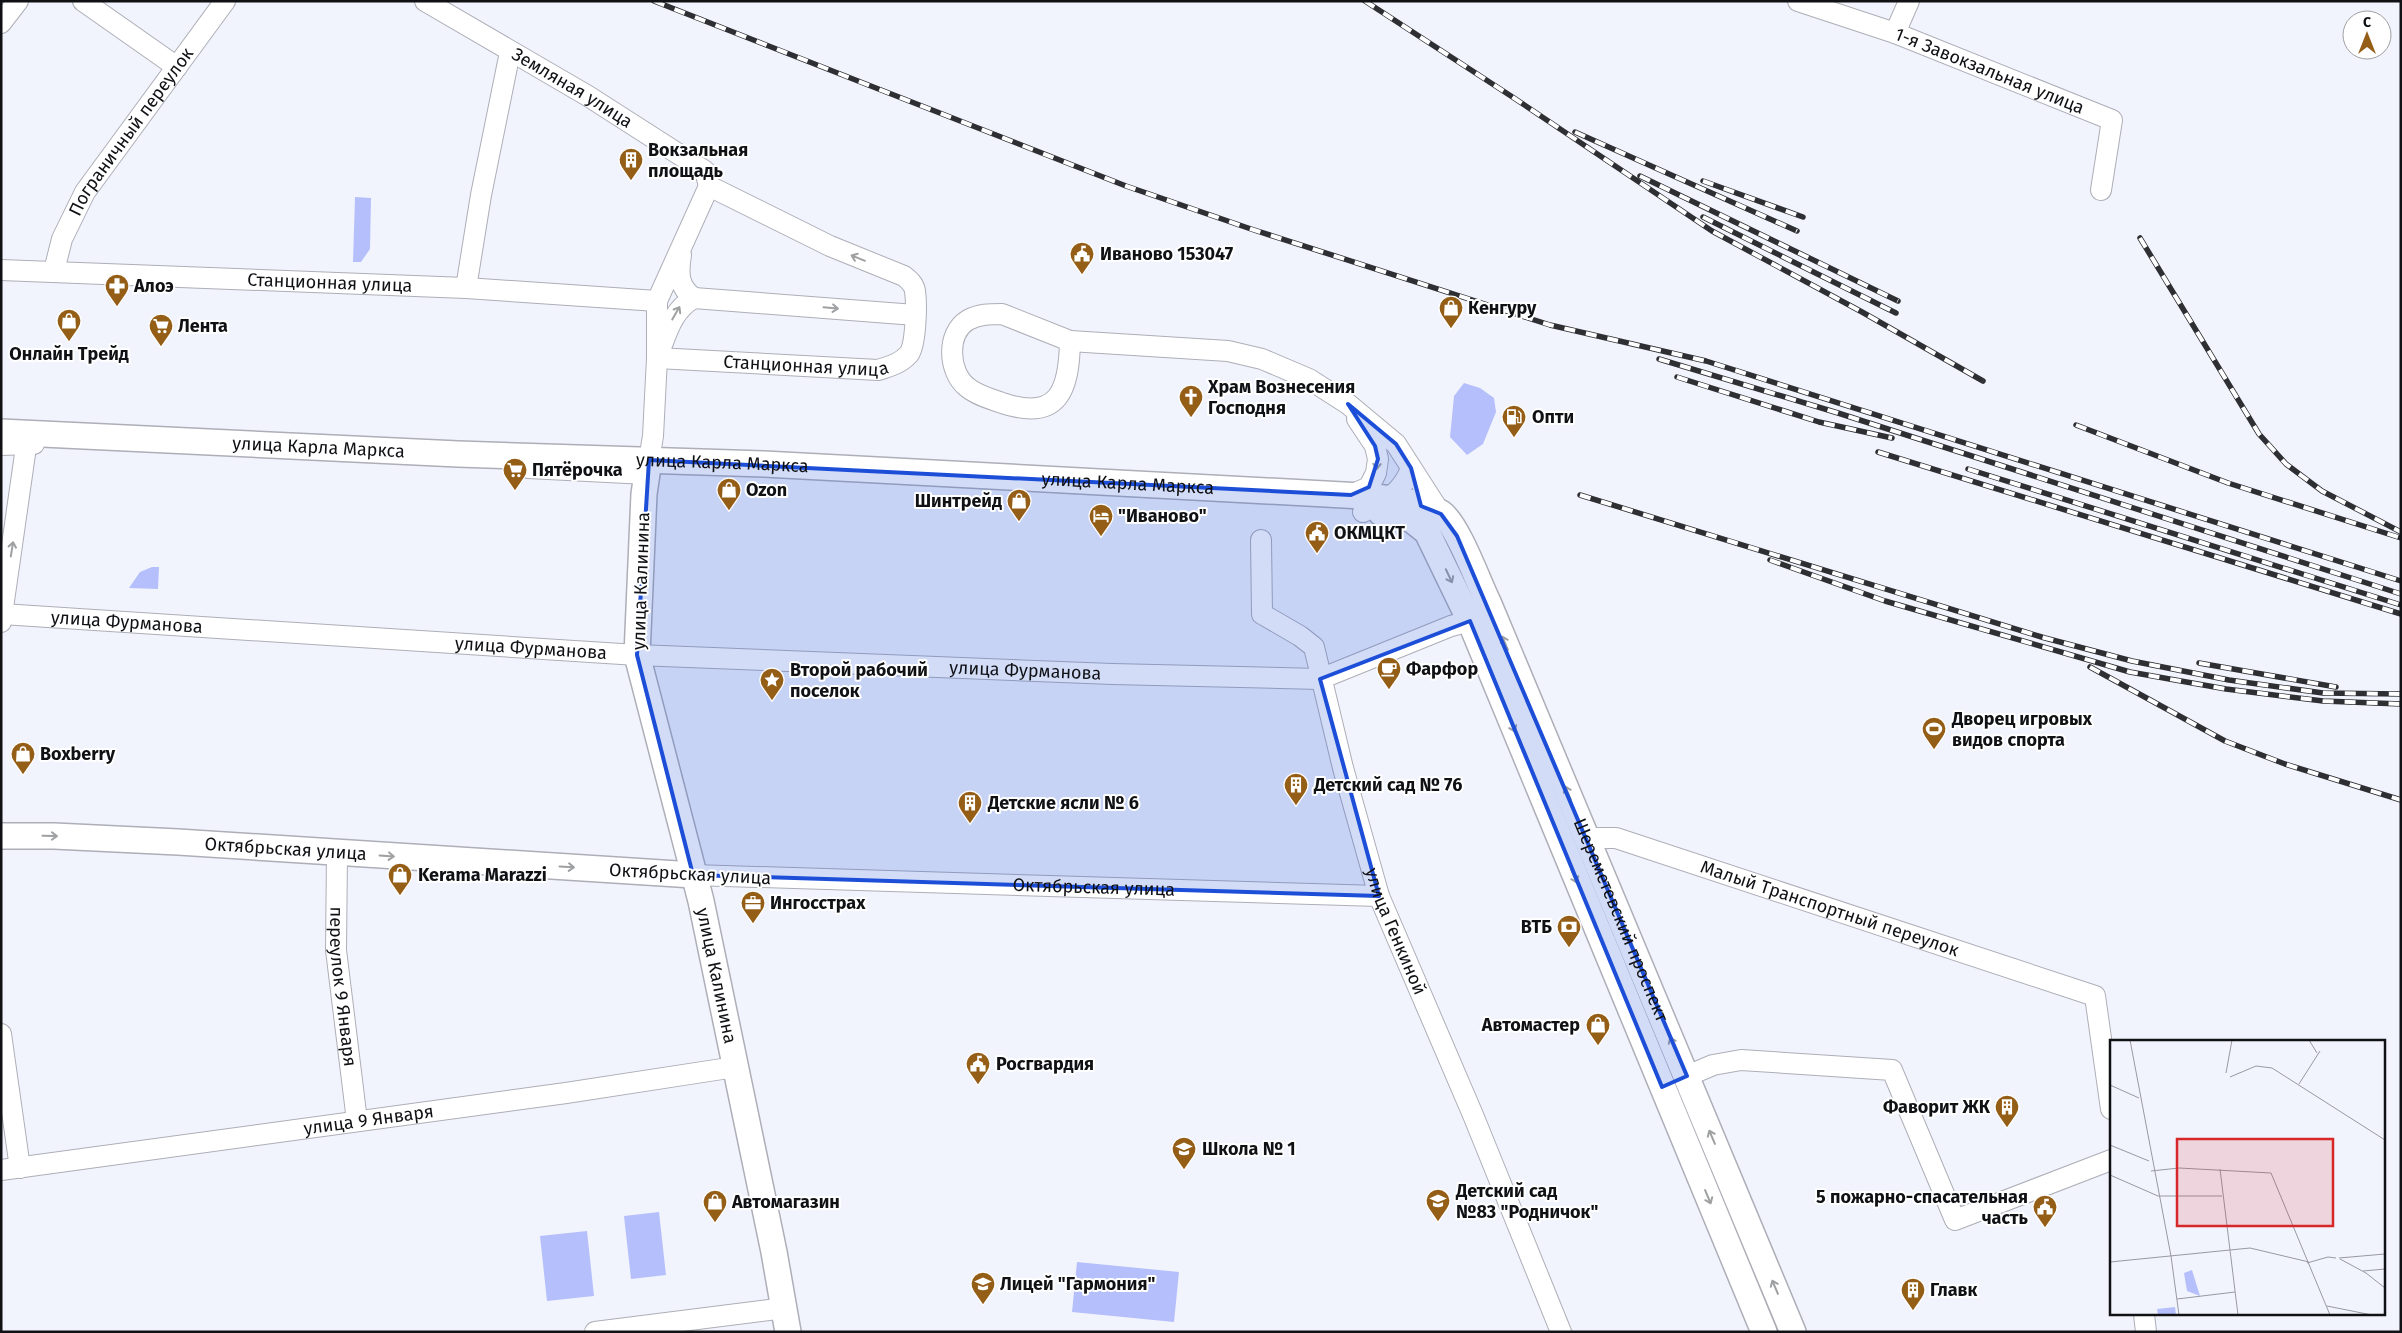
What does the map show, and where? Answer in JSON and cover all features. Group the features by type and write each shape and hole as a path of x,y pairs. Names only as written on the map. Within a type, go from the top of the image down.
{"main road":[{"name":"улица Карла Маркса","path":"1,432 28,438 458,454 648,467 1359,501 1389,499 1430,517"},
{"name":"улица Калинина","path":"648,467 637,655 701,901 786,1320"},
{"name":"улица Карла Маркса","path":"1359,501 1412,520 1430,517"},
{"name":"Шереметевский проспект","path":"1430,517 1562,847 1764,1332"},
{"name":"Шереметевский проспект","path":"1430,517 1457,536 1488,602 1794,1332"},
{"name":"Октябрьская улица","path":"1,836 54,836 178,842 693,875"},
{"name":"Малый Транспортный переулок","path":"1562,847 1587,838"},
{"path":"1662,1087 1687,1076"}],"street":[{"path":"1,23 18,1"},
{"path":"83,1 178,67"},
{"name":"Пограничный переулок","path":"54,271 62,238 85,192 178,67 224,1"},
{"name":"Земляная улица","path":"424,1 588,96 705,171 709,186"},
{"name":"1-я Завокзальная улица","path":"1798,1 1895,33 2112,120 2101,190"},
{"path":"1895,33 1910,1"},
{"path":"466,288 481,195 510,52"},
{"path":"648,467 653,436 657,358 657,301 686,233 709,186 830,246 904,276 912,283 915,291 915,315 694,298 681,305 657,358"},
{"path":"686,233 678,269 685,291 694,298"},
{"name":"Станционная улица","path":"1,270 466,288 657,301"},
{"path":"1070,341 1068,378 1059,396 1044,407 1025,409 985,397 967,387 957,375 953,358 953,341 958,330 966,321 979,315 1002,314 1070,341 1200,348 1262,359 1309,379 1348,404 1396,444 1411,468 1430,517"},
{"name":"Станционная улица","path":"657,358 878,370 898,364 910,352 914,336 915,315"},
{"path":"1348,404 1375,446 1378,459 1376,473 1359,501"},
{"path":"2,618 28,438"},
{"name":"улица Карла Маркса","path":"1,445 28,438"},
{"path":"1389,499 1408,478 1411,468"},
{"path":"1359,501 1411,468"},
{"name":"улица Генкиной","path":"1262,540 1262,614 1300,636 1314,647 1320,679 1379,896 1473,1115 1561,1332"},
{"name":"улица Фурманова","path":"2,618 637,655 1112,674 1320,679 1451,626 1470,621"},
{"name":"Малый Транспортный переулок","path":"1587,838 1616,838 2095,996 2110,1102"},
{"name":"переулок 9 Января","path":"337,853 336,950 357,1120"},
{"name":"Октябрьская улица","path":"693,875 1379,896"},
{"path":"1,1034 11,1169"},
{"path":"1687,1076 1713,1065 1742,1060 1892,1070 1956,1220 2110,1160"},
{"name":"улица 9 Января","path":"11,1169 357,1120 584,1091 735,1068"},
{"path":"2144,1316 2146,1332"},
{"path":"595,1332 786,1320"}],"highlighted area":[{"path":"1348,404 1396,444 1411,468 1421,506 1441,514 1457,536 1687,1076 1662,1087 1470,621 1320,679 1379,896 693,875 637,655 649,460 1351,495 1369,487 1378,459 1375,446"}],"shaded area":[{"path":"355,197 371,198 370,249 361,262 353,262"},
{"path":"1464,383 1480,388 1494,398 1496,412 1483,444 1467,455 1450,437 1454,396"},
{"path":"152,567 159,567 158,589 129,588 140,572"},
{"path":"659,1212 666,1275 631,1279 624,1216"},
{"path":"587,1231 594,1296 547,1301 540,1236"},
{"path":"1077,1262 1179,1272 1174,1322 1072,1312"}],"railway":[{"path":"654,1 1126,186 1251,229 1550,325 1706,361 2401,581"},
{"path":"1365,1 1712,231 1862,312 1983,381"},
{"path":"1575,132 1797,231"},
{"path":"1640,176 1898,301"},
{"path":"1703,181 1803,217"},
{"path":"1703,217 1896,313"},
{"path":"2140,238 2259,434 2286,464 2322,491 2401,532"},
{"path":"1659,359 1838,413 2401,594"},
{"path":"1677,377 1819,422 1892,438"},
{"path":"2076,425 2228,483 2401,538"},
{"path":"1878,452 2401,614"},
{"path":"1968,469 2401,605"},
{"path":"1580,495 2045,638 2132,661 2229,680 2323,693 2401,694"},
{"path":"1770,560 1885,601 2130,672 2226,689 2323,701 2401,704"},
{"path":"2199,663 2336,687"},
{"path":"2090,667 2225,741 2285,764 2401,800"}],"place":[{"name":"Вокзальная площадь","path":"631,181"},
{"name":"Иваново 153047","path":"1082,275"},
{"name":"Алоэ","path":"117,307"},
{"name":"Кенгуру","path":"1451,329"},
{"name":"Онлайн Трейд","path":"69,342"},
{"name":"Лента","path":"161,347"},
{"name":"Храм Вознесения Господня","path":"1191,418"},
{"name":"Опти","path":"1514,438"},
{"name":"Пятёрочка","path":"515,491"},
{"name":"Ozon","path":"729,511"},
{"name":"Шинтрейд","path":"1019,522"},
{"name":"\"Иваново\"","path":"1101,537"},
{"name":"ОКМЦКТ","path":"1317,554"},
{"name":"Фарфор","path":"1389,690"},
{"name":"Второй рабочий поселок","path":"772,701"},
{"name":"Дворец игровых видов спорта","path":"1934,750"},
{"name":"Boxberry","path":"23,775"},
{"name":"Детский сад № 76","path":"1296,806"},
{"name":"Детские ясли № 6","path":"970,824"},
{"name":"Kerama Marazzi","path":"400,896"},
{"name":"Ингосстрах","path":"753,924"},
{"name":"ВТБ","path":"1569,948"},
{"name":"Автомастер","path":"1598,1046"},
{"name":"Росгвардия","path":"978,1085"},
{"name":"Фаворит ЖК","path":"2007,1128"},
{"name":"Школа № 1","path":"1184,1170"},
{"name":"Детский сад №83 \"Родничок\"","path":"1438,1222"},
{"name":"Автомагазин","path":"715,1223"},
{"name":"5 пожарно-спасательная часть","path":"2045,1228"},
{"name":"Лицей \"Гармония\"","path":"983,1305"},
{"name":"Главк","path":"1913,1311"}]}
